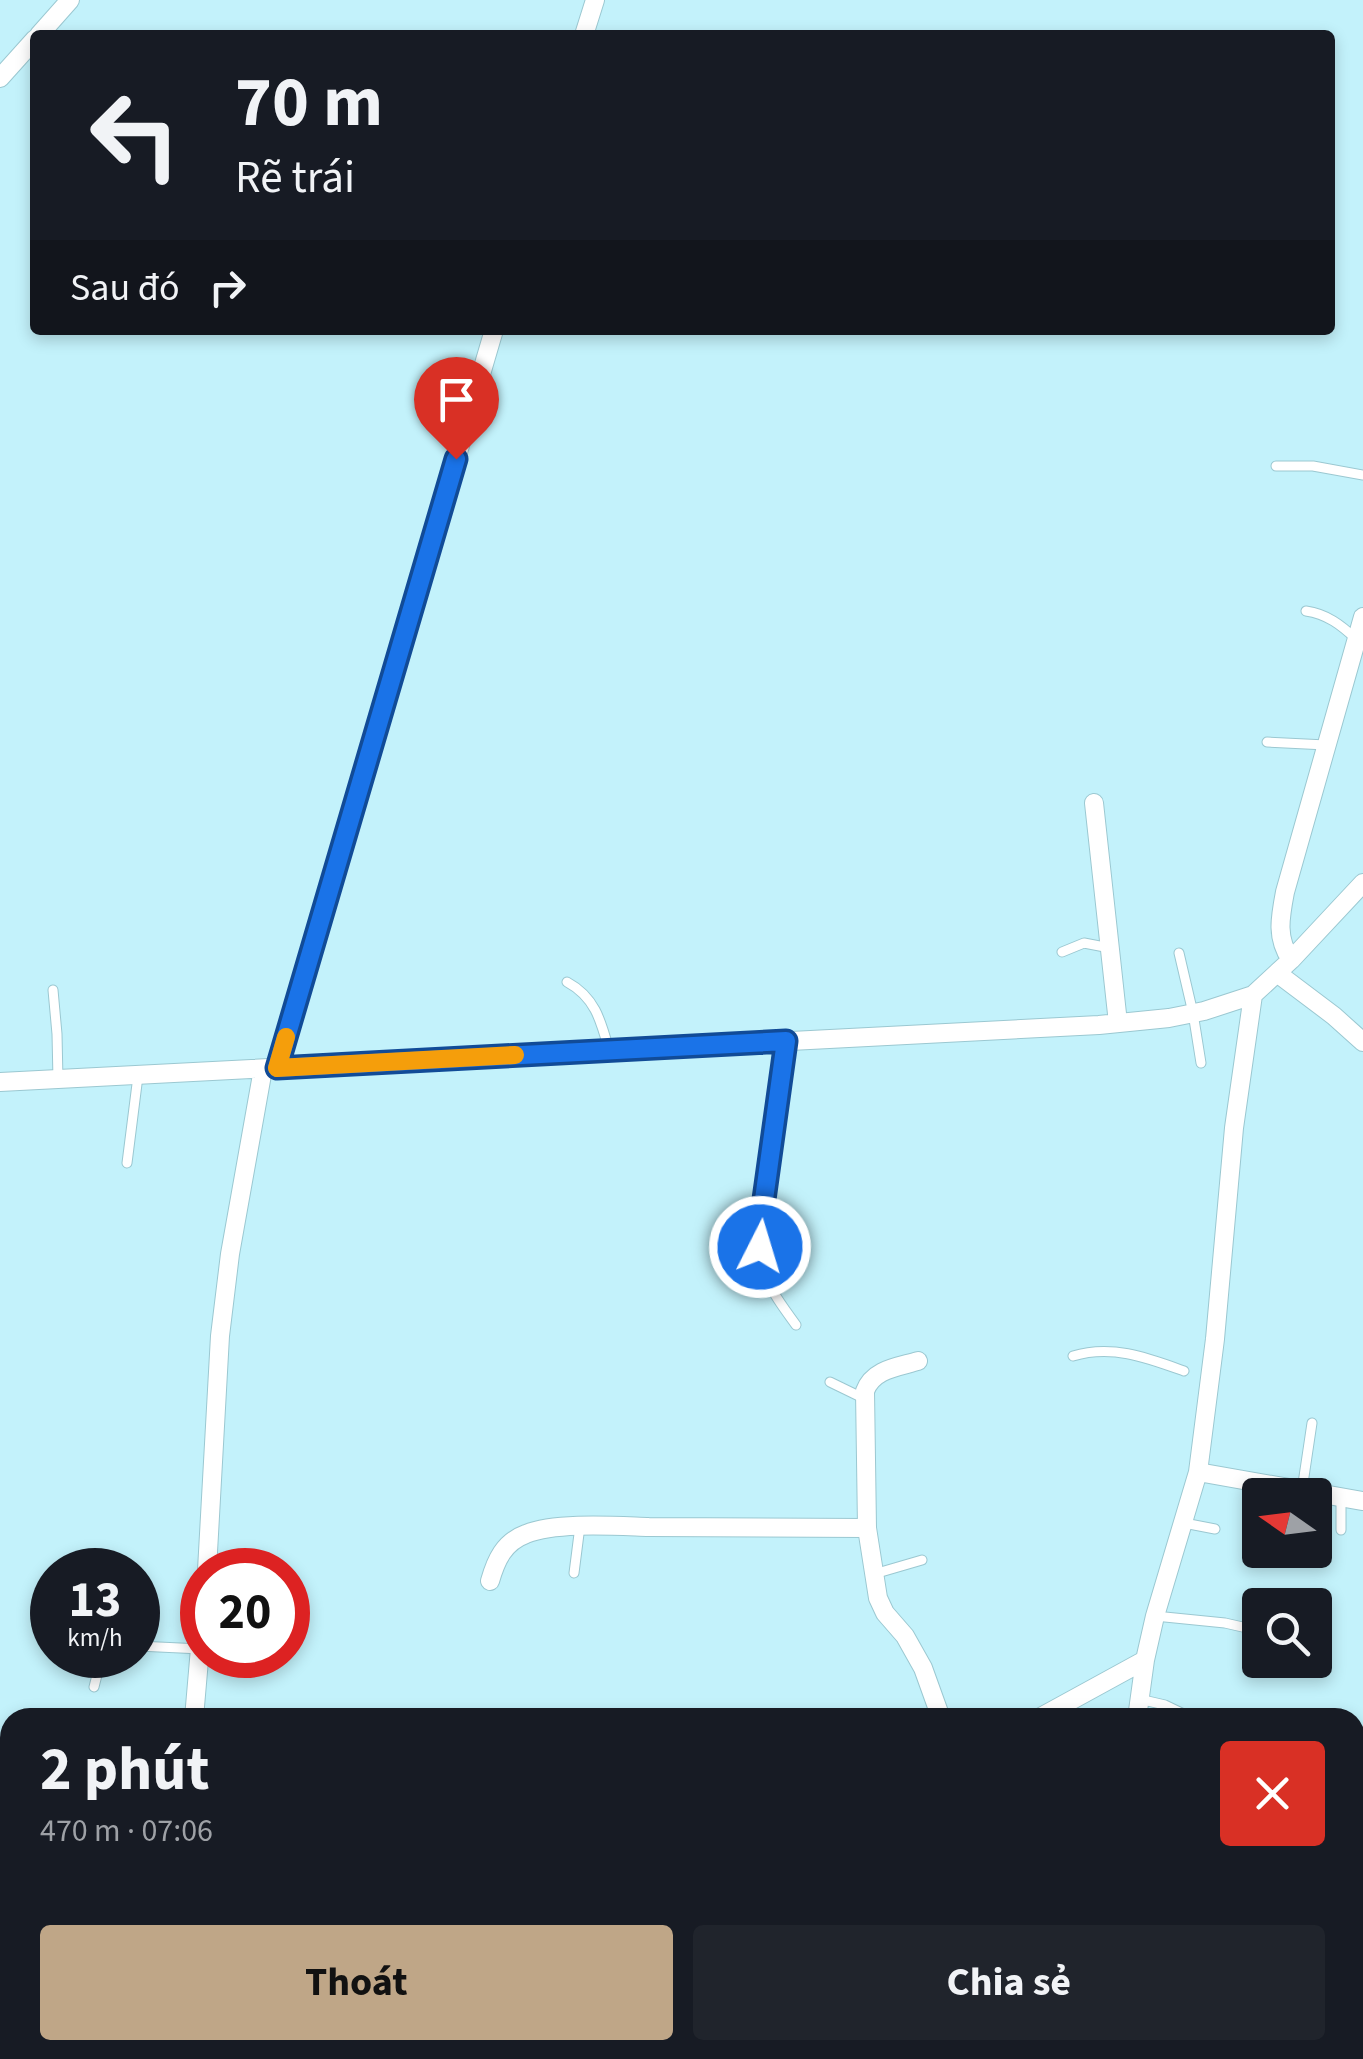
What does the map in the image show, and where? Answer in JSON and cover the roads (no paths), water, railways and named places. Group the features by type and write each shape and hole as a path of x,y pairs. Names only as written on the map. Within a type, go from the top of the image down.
{"street":[{"path":"43,30 70,0"},
{"path":"585,30 594,0"},
{"path":"0,78 30,45"},
{"path":"208,1548 220,1336 230,1254 270,1068 492,335"},
{"path":"1291,960 1281,942 1280,916 1285,892 1363,617"},
{"path":"1094,804 1118,1023"},
{"path":"0,1082 1118,1023 1193,1013 1253,995 1363,883"},
{"path":"1277,974 1363,1042"},
{"path":"1138,1708 1155,1616 1198,1472 1205,1378 1253,995"},
{"path":"918,1361 869,1380 865,1400 867,1528 878,1598 922,1668 936,1708"},
{"path":"1198,1472 1242,1480"},
{"path":"1332,1496 1362,1501"},
{"path":"490,1581 496,1560 514,1540 528,1532 580,1526 867,1528"},
{"path":"1057,1708 1144,1660"},
{"path":"195,1708 198,1678"}],"lane":[{"path":"1276,466 1313,466 1363,475"},
{"path":"1306,611 1332,619 1356,639"},
{"path":"1267,742 1326,745"},
{"path":"1062,952 1084,944 1110,948"},
{"path":"1178,954 1201,1063"},
{"path":"567,982 590,998 609,1050"},
{"path":"53,990 58,1080"},
{"path":"786,1041 760,1247 768,1285 796,1325"},
{"path":"127,1163 138,1076"},
{"path":"1073,1356 1100,1351 1137,1354 1184,1371"},
{"path":"830,1382 865,1400"},
{"path":"1304,1478 1312,1424"},
{"path":"1340,1497 1341,1530"},
{"path":"1184,1523 1215,1529"},
{"path":"574,1573 580,1526"},
{"path":"874,1574 922,1560"},
{"path":"1155,1616 1242,1626"},
{"path":"94,1687 96,1678"},
{"path":"1138,1708 1165,1704 1173,1708"}]}
